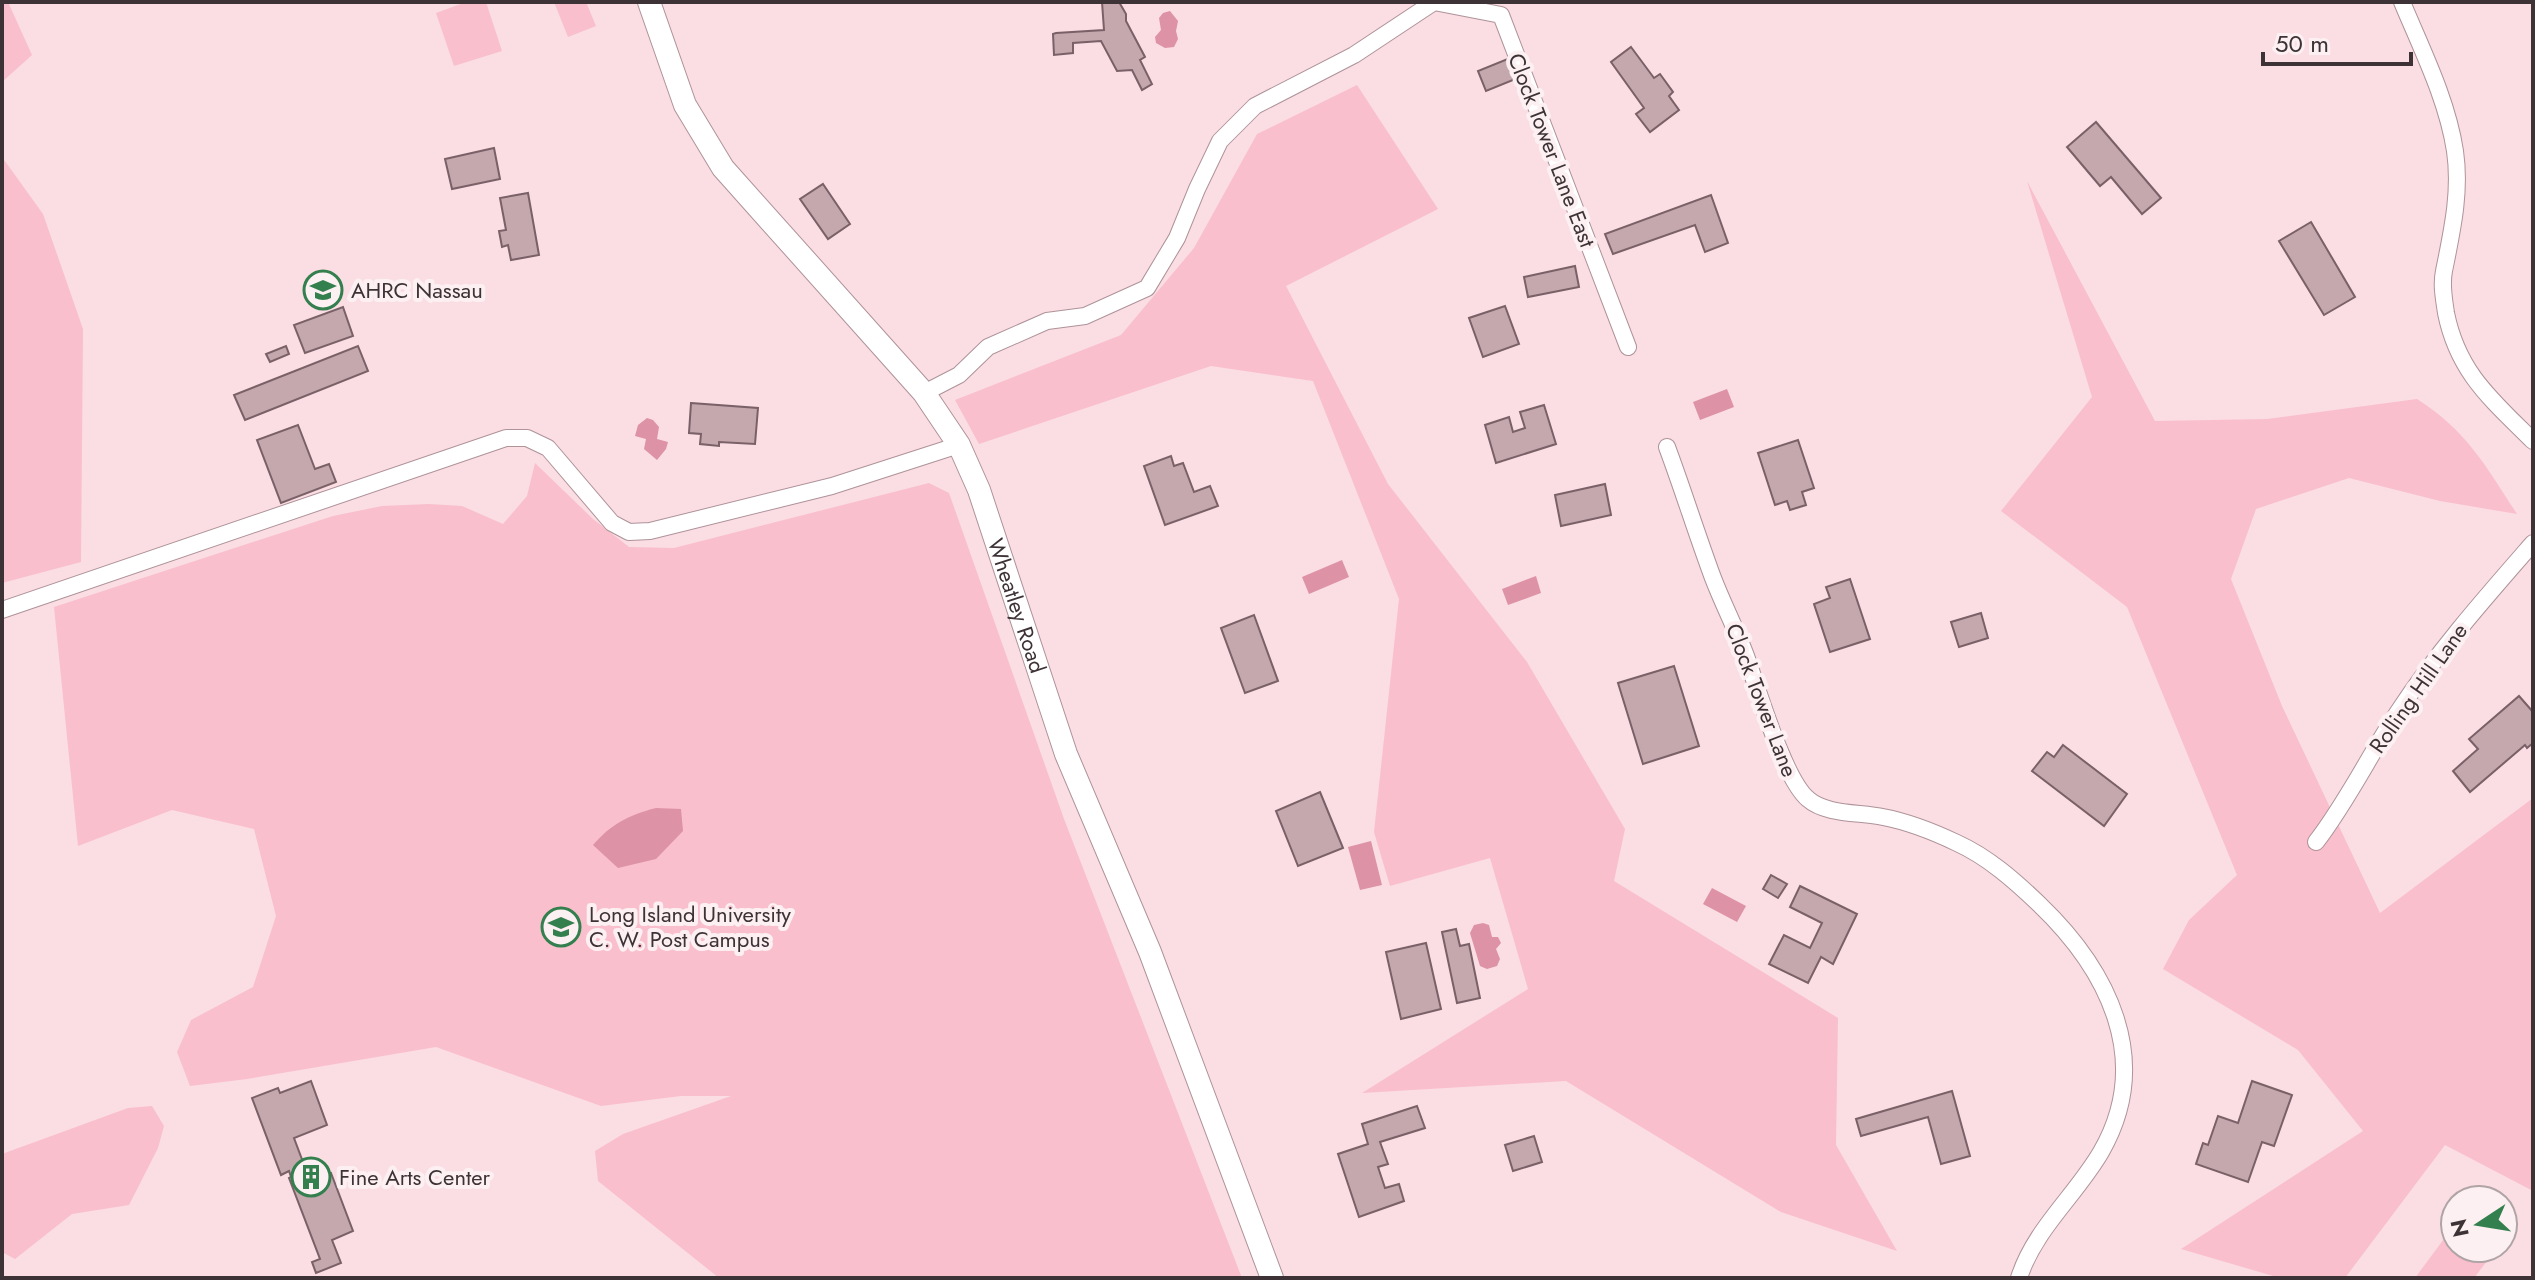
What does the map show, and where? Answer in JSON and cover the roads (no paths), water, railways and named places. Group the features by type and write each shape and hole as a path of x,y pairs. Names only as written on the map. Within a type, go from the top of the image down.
{"main road":[{"name":"Wheatley Road","path":"649,2 685,105 723,168 924,393 959,445 979,490 1066,754 1150,952 1272,1278"}],"street":[{"name":"Clock Tower Lane East","path":"924,393 959,375 988,347 1047,321 1085,316 1147,288 1177,238 1220,141 1255,106 1354,55 1434,2 1501,15 1628,347"},
{"path":"2402,2 2439,92 2455,151 2457,198 2442,293 2451,335 2462,362 2477,385 2533,441"},
{"path":"2,610 506,438 527,438 548,448 612,523 629,532 650,531 832,486 959,445"},
{"name":"Clock Tower Lane","path":"1667,447 1714,580 1742,645 1793,782 1810,801 1840,811 1917,826 1961,844 2013,878 2068,932 2097,974 2108,997 2124,1056 2125,1078 2117,1116 2101,1152 2043,1233 2019,1278"},
{"name":"Rolling Hill Lane","path":"2316,842 2399,711 2454,633 2533,543"}],"place":[{"name":"AHRC Nassau","path":"323,290"},
{"name":"Long Island University C. W. Post Campus","path":"561,927"},
{"name":"Fine Arts Center","path":"311,1177"}]}
